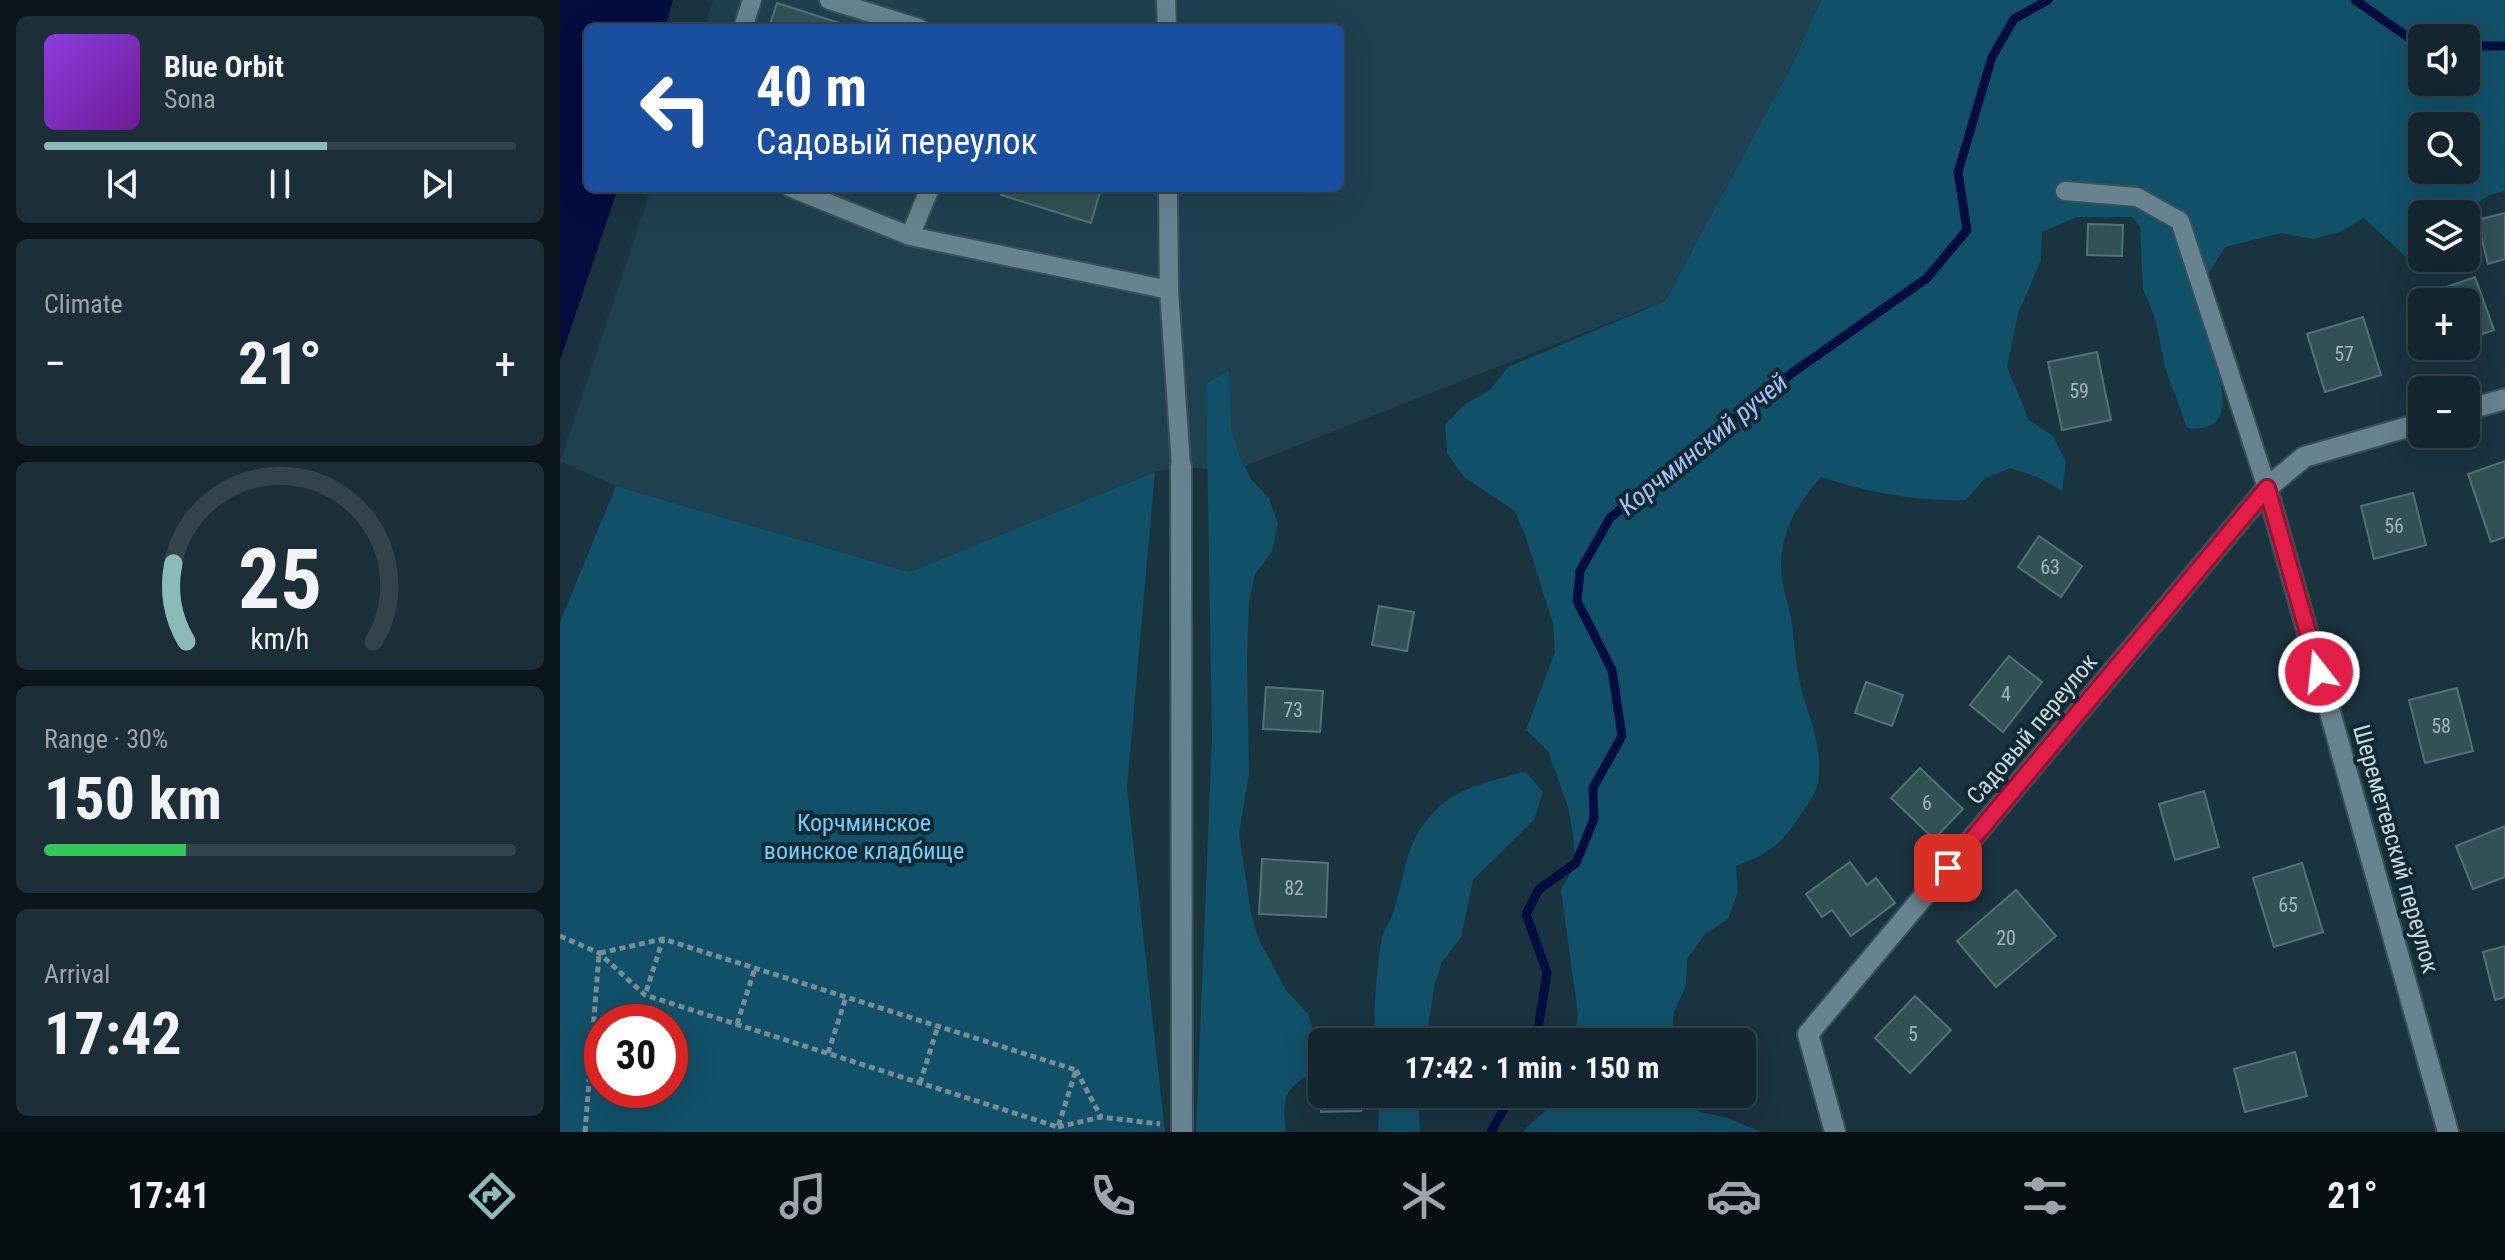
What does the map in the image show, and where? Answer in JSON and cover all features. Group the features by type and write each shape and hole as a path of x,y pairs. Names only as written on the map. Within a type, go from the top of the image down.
{"street":[{"path":"2480,406 2505,399"},
{"path":"2267,488 2304,457 2408,427"},
{"path":"1181,466 1181,1130"},
{"name":"Садовый переулок","path":"1835,1132 1808,1034 2267,488"},
{"name":"Шереметевский переулок","path":"2267,488 2448,1132"}],"lane":[{"path":"744,24 752,0"},
{"path":"829,0 906,24"},
{"path":"1166,0 1167,24"},
{"path":"2065,191 2137,197 2180,221 2267,488"},
{"path":"801,192 910,236 1169,290"},
{"path":"910,236 928,192"},
{"path":"1168,192 1169,290 1181,466"}],"path":[{"path":"560,936 599,953 645,995 1058,1127 1101,1117 1181,1130"},
{"path":"599,953 663,939 1076,1070 1101,1117"},
{"path":"645,995 663,939"},
{"path":"585,1132 599,953"},
{"path":"737,1024 755,968"},
{"path":"828,1053 846,997"},
{"path":"920,1083 938,1026"},
{"path":"1058,1127 1076,1070"}],"shaded area":[{"path":"560,0 673,0 666,24 584,24 584,192 617,192 560,361"},
{"path":"713,0 1821,0 1793,63 1665,301 1230,472 1181,466 1155,472 909,572 616,486 560,461 650,192 1344,192 1344,24 705,24"}],"green space":[{"path":"1821,0 2505,0 2505,191 2480,201 2408,200 2408,258 2364,218 2340,232 2313,239 2281,233 2225,247 2205,281 2199,303 2223,400 2220,416 2208,426 2187,428 2165,367 2155,318 2143,289 2140,227 2132,217 2077,217 2042,232 2041,260 2018,314 2007,367 2029,420 2053,436 2066,462 2062,491 2037,477 2010,468 1984,479 1966,500 1892,495 1821,477 1801,502 1791,521 1781,561 1800,682 1819,756 1816,791 1778,843 1756,858 1736,866 1738,892 1728,919 1705,934 1687,959 1686,986 1674,1012 1672,1028 1576,1028 1578,1015 1561,890 1576,863 1573,836 1568,807 1548,751 1526,730 1555,652 1553,624 1515,511 1464,477 1447,453 1445,425 1465,404 1490,390 1508,367 1665,301 1793,63"},
{"path":"1229,370 1231,427 1239,455 1251,479 1269,498 1278,524 1272,552 1255,574 1249,602 1249,774 1239,833 1251,914 1259,940 1286,990 1308,1014 1313,1028 1308,1028 1308,1075 1292,1088 1285,1101 1286,1132 1196,1132 1212,738 1206,384"},
{"name":"Корчминское воинское кладбище","path":"1155,472 1127,787 1165,1132 560,1132 560,622 616,486 909,572"},
{"path":"1525,771 1543,792 1534,820 1473,880 1461,937 1442,962 1434,988 1428,1028 1375,1028 1382,938 1394,910 1413,842 1440,806 1459,793"},
{"path":"1379,1108 1419,1108 1420,1132 1378,1132"},
{"path":"1548,1108 1695,1108 1761,1132 1523,1132"}],"building":[{"path":"777,3 843,24 770,24"},
{"path":"1002,192 1100,192 1091,223 1001,195"},
{"path":"2505,213 2505,259 2488,264 2480,219"},
{"path":"2088,224 2123,225 2122,256 2087,255"},
{"path":"2475,277 2479,288 2443,288"},
{"path":"2480,291 2494,330 2480,335"},
{"path":"2363,317 2381,375 2325,392 2307,334"},
{"path":"2097,352 2111,420 2062,430 2048,362"},
{"path":"2505,461 2505,537 2491,542 2468,474"},
{"path":"2413,493 2426,545 2374,559 2361,506"},
{"path":"2039,536 2082,566 2061,597 2018,567"},
{"path":"1379,606 1414,612 1407,651 1372,645"},
{"path":"2009,656 2042,682 2003,732 1970,705"},
{"path":"1866,682 1903,695 1892,726 1855,713"},
{"path":"1266,687 1323,691 1320,732 1263,729"},
{"path":"2457,688 2473,751 2425,763 2409,700"},
{"path":"1920,768 1963,809 1934,839 1891,798"},
{"path":"2204,791 2219,847 2175,860 2159,804"},
{"path":"2505,826 2505,877 2473,889 2456,846"},
{"path":"1262,859 1328,863 1326,917 1259,914"},
{"path":"1850,862 1867,885 1876,878 1895,903 1851,936 1832,910 1822,917 1806,894"},
{"path":"2302,863 2323,932 2274,947 2253,878"},
{"path":"2016,890 2056,936 1996,987 1957,941"},
{"path":"2505,946 2505,997 2495,1000 2483,952"},
{"path":"1915,996 1951,1030 1910,1073 1875,1038"},
{"path":"2295,1052 2307,1096 2245,1112 2234,1069"},
{"path":"1321,1108 1361,1108 1361,1111 1321,1112"}],"waterway":[{"name":"Корчминский ручей","path":"1538,1028 1547,973 1526,914 1539,889 1576,863 1594,819 1593,788 1622,736 1612,670 1577,601 1580,571 1610,518 1792,373 1927,278 1967,230 1958,172 1992,57 2014,19 2048,0"},
{"name":"Корчминский ручей","path":"2355,0 2408,37"},
{"name":"Корчминский ручей","path":"2480,46 2505,46"},
{"name":"Корчминский ручей","path":"1491,1132 1504,1108"}],"route":[{"path":"1948,868 2267,488 2319,672"}]}
